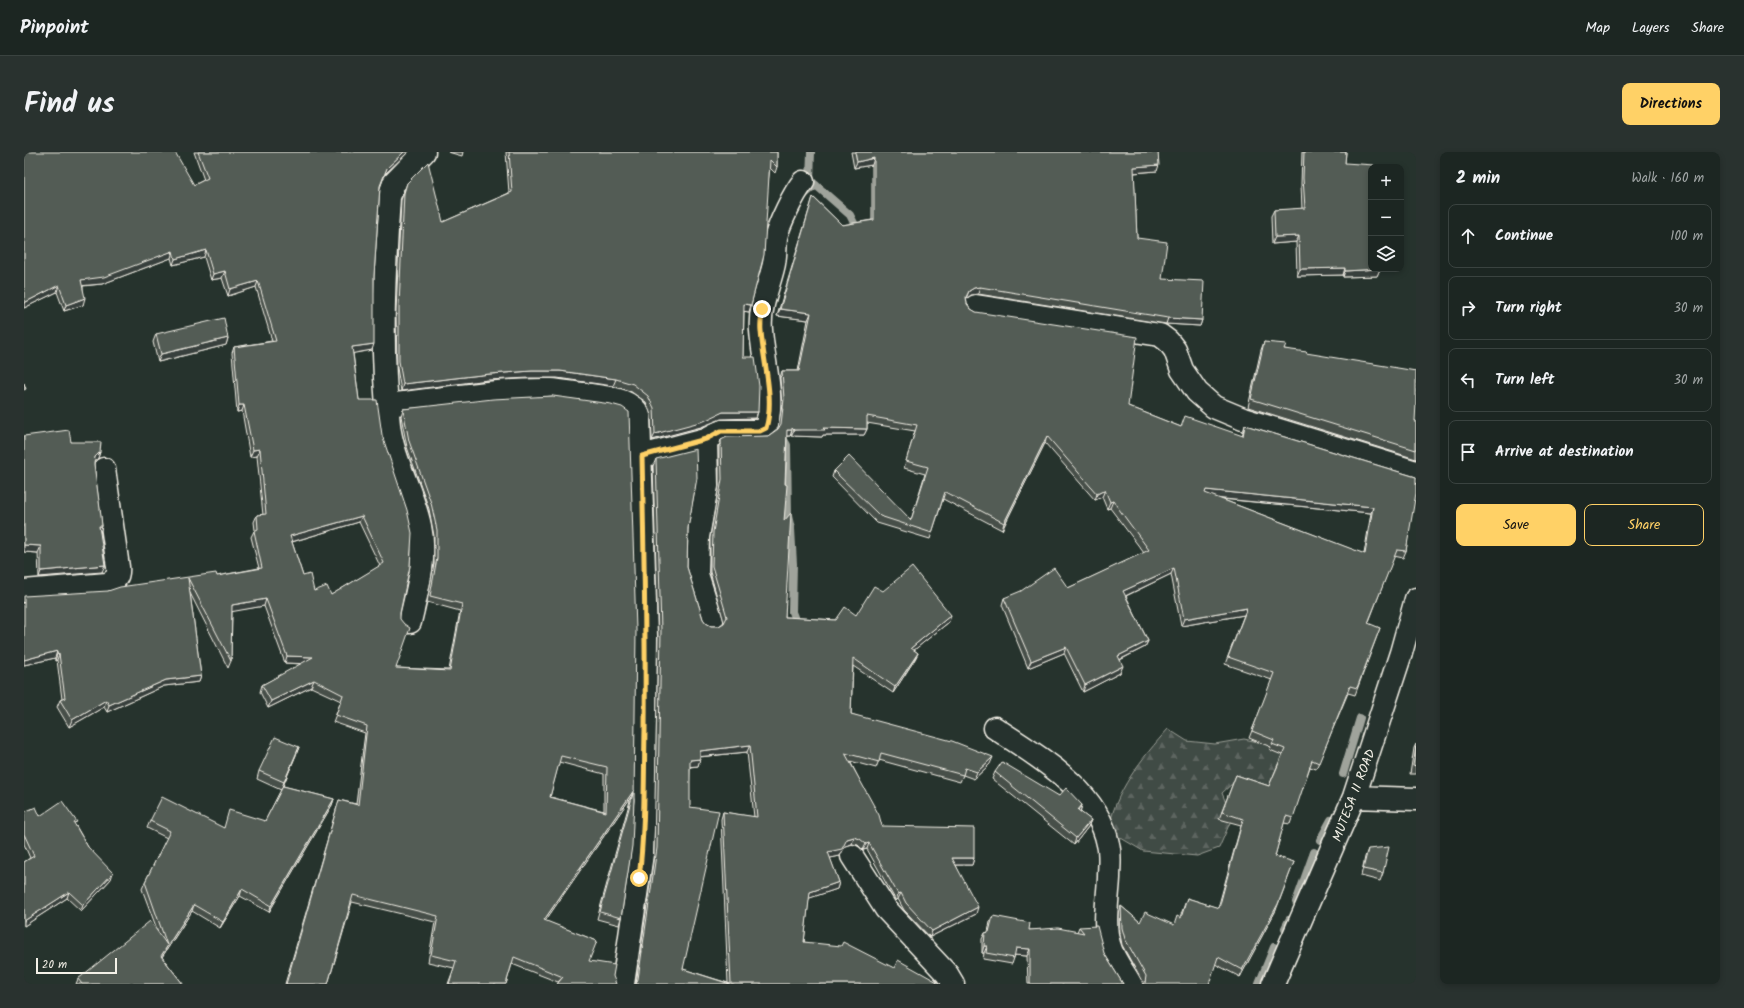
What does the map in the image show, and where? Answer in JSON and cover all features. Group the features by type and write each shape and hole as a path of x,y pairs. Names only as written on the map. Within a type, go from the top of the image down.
{"street":[{"path":"410,622 421,570 423,545 415,507 392,445 382,349 383,290 388,197 394,183 424,152"},
{"path":"642,456 706,439 721,431 760,431 766,428 768,411 767,378 760,329 762,309 774,265 776,236 796,190 803,182"},
{"path":"976,306 1160,335 1168,341 1175,350 1182,370 1197,392 1214,407 1243,419 1416,472"},
{"path":"387,405 505,391 553,390 617,400 629,404 636,409 639,415 642,456 646,636 644,807 642,854 623,984"},
{"path":"706,439 707,486 698,538 697,574 712,621"},
{"path":"24,591 106,584 113,582 117,577 118,567 104,469"},
{"name":"MUTESA II ROAD","path":"1273,984 1354,797 1401,653 1416,599"},
{"path":"995,728 1048,764 1073,785 1099,818 1109,846 1107,925 1109,943 1120,967 1131,984"},
{"path":"1354,797 1416,799"},
{"path":"852,856 886,909 947,974 953,984"}],"green space":[{"path":"1168,729 1187,741 1215,744 1244,739 1281,747 1286,770 1269,795 1234,782 1222,793 1232,818 1219,848 1197,856 1143,851 1109,831 1116,803 1123,789 1139,764"}],"building":[{"path":"24,152 175,152 194,185 208,178 198,152 404,152 387,168 380,186 374,276 374,344 352,347 359,400 377,400 382,435 407,510 412,533 410,566 400,613 400,619 410,628 396,668 450,671 462,604 430,596 437,558 437,530 431,503 409,441 403,409 493,399 553,396 611,404 622,407 629,412 636,630 634,800 632,846 621,918 600,912 634,790 544,920 597,941 589,961 615,965 613,976 616,984 557,984 563,977 514,957 506,984 449,984 456,961 431,955 438,916 353,895 328,984 286,984 339,800 358,805 367,726 336,715 343,695 314,680 271,701 262,685 313,657 287,656 266,599 232,605 231,661 188,578 201,676 166,680 109,705 106,700 72,720 60,700 65,698 59,654 57,654 57,651 24,660 24,596 108,591 120,587 216,573 217,576 262,568 254,531 258,529 257,515 266,514 260,449 253,450 244,405 239,405 234,347 276,341 258,281 230,289 225,271 213,274 206,250 175,259 173,251 104,277 81,280 85,298 66,305 59,285 24,303","holes":["362,516 384,563 331,595 327,586 314,591 310,574 303,576 290,536","561,756 607,767 606,812 550,797"]},
{"path":"509,152 777,152 777,167 770,160 764,255 751,305 744,304 743,357 755,357 759,386 758,412 723,412 704,421 655,434 654,408 648,396 633,384 616,379 560,371 532,371 490,374 403,384 399,361 399,305 404,193 407,183 428,162 443,222 512,192"},
{"path":"855,152 1158,152 1159,165 1134,167 1137,238 1167,242 1162,279 1204,281 1202,320 1168,318 980,287 969,291 966,297 967,304 976,312 1137,337 1128,406 1181,427 1185,416 1243,436 1245,425 1416,477 1416,493 1406,551 1397,550 1368,623 1380,628 1357,688 1350,686 1319,763 1312,760 1293,818 1286,816 1275,856 1294,862 1278,904 1242,970 1218,957 1209,984 1144,984 1146,976 1125,939 1122,928 1121,906 1140,922 1145,912 1174,925 1177,916 1181,918 1187,898 1219,908 1243,819 1222,812 1236,775 1269,786 1285,749 1272,744 1274,740 1252,731 1274,673 1228,657 1247,608 1184,619 1174,568 1123,591 1148,641 1118,656 1123,666 1085,685 1066,647 1031,661 1004,598 1021,591 1054,568 1068,588 1149,550 1113,501 1110,502 1105,490 1097,494 1047,436 1004,523 945,492 932,533 880,516 834,471 849,456 911,520 928,467 906,461 917,425 867,416 867,429 823,428 825,430 794,430 792,428 792,430 787,430 785,484 787,485 784,521 791,513 785,617 836,620 845,607 856,615 874,586 883,591 912,567 951,615 911,648 918,653 895,687 853,658 851,714 952,741 993,757 977,772 965,768 963,775 881,753 879,762 845,753 879,815 882,826 974,828 974,858 952,858 978,907 932,931 906,903 901,893 898,894 869,843 866,844 860,839 854,837 847,839 842,849 828,852 839,882 810,892 804,942 841,946 843,942 894,968 898,960 941,984 731,984 723,812 757,817 750,745 700,751 700,759 690,760 690,807 719,811 683,969 730,984 636,984 638,979 657,848 661,630 656,459 696,449 697,478 688,528 687,567 703,619 711,626 719,626 724,623 727,617 712,566 713,532 722,479 721,440 727,437 768,436 778,429 781,424 784,399 782,371 799,371 811,313 780,309 813,197 842,225 874,220 874,158 857,162","holes":["1206,490 1373,507 1365,554 1205,493"]},
{"path":"1304,152 1346,152 1345,163 1368,165 1368,270 1345,271 1345,268 1300,269 1299,236 1275,237 1274,210 1305,208 1303,178"},
{"path":"224,318 228,338 161,354 156,334"},
{"path":"1264,342 1286,344 1284,349 1416,371 1416,450 1251,399"},
{"path":"69,430 71,442 101,442 100,452 95,457 94,464 102,526 99,526 105,565 41,571 41,546 24,545 24,436"},
{"path":"275,737 299,747 284,782 259,771"},
{"path":"1416,747 1416,767 1413,766"},
{"path":"1002,762 1059,796 1066,788 1082,805 1078,810 1091,820 1076,838 995,772"},
{"path":"283,786 334,799 271,906 242,889 223,922 194,905 161,956 183,984 82,984 78,979 150,921 167,945 145,882 170,831 150,821 162,797 224,828 229,810 265,821"},
{"path":"62,801 77,822 74,823 88,847 113,873 83,905 69,892 24,921 24,862 34,856 24,834 24,812 36,807 40,816"},
{"path":"1389,847 1383,873 1363,869 1368,849"},
{"path":"993,916 1030,923 1029,930 1058,928 1084,933 1079,927 1097,926 1104,953 1123,984 1030,984 1030,949 1016,948 1014,958 986,953 987,946 984,946 985,933 989,932"}],"waterway":[{"path":"811,152 810,180 850,215 858,231"},
{"path":"804,195 816,185"},
{"path":"777,410 780,433 787,445 788,516 791,529 793,564 792,612 794,617"},
{"path":"1343,774 1360,718"},
{"path":"1320,840 1331,820"},
{"path":"1296,902 1314,852"},
{"path":"1285,928 1289,920"},
{"path":"1259,984 1274,947"}],"route":[{"path":"639,878 642,854 644,807 646,636 642,456 706,439 721,431 760,431 766,428 768,421 767,378 760,329 762,309"}]}
